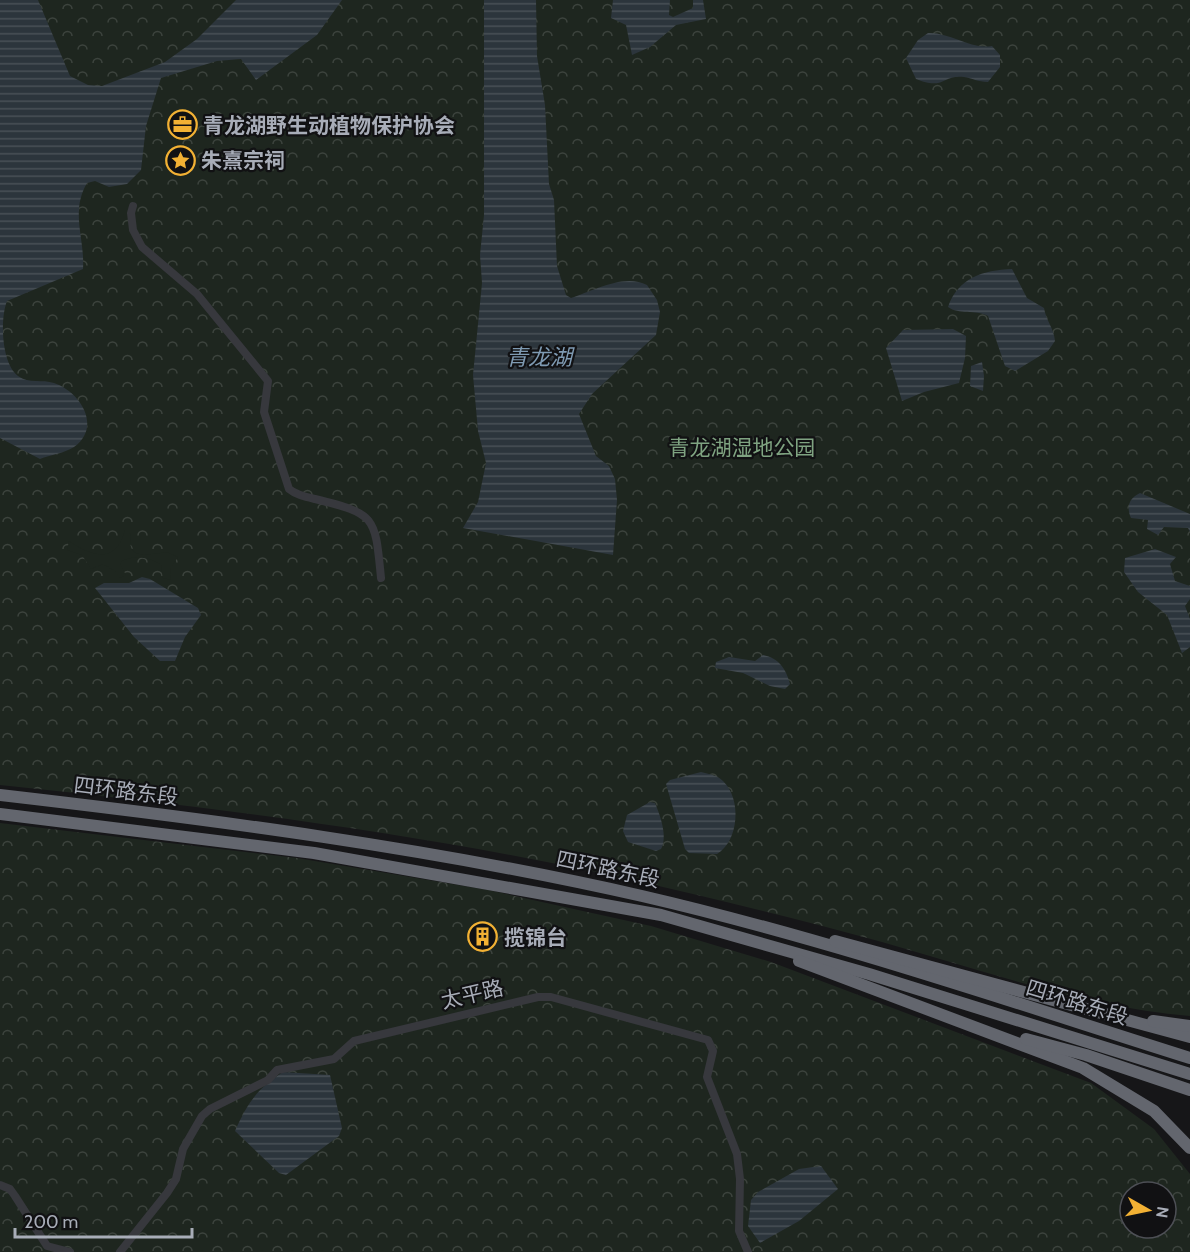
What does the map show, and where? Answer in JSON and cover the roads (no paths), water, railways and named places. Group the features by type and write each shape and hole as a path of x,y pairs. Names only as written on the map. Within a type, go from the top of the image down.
{"highway":[{"name":"四环路东段","path":"0,795 350,840 558,878 765,928 1190,1058"},
{"name":"四环路东段","path":"0,814 209,838 314,853 661,915 708,927 1190,1074"},
{"path":"708,927 1083,1068 1154,1111 1190,1148"},
{"path":"765,928 858,945 1190,1037"},
{"path":"1096,1012 1190,1026"},
{"path":"958,1021 1086,1055 1190,1090"}],"street":[{"path":"133,206 131,213 133,230 142,248 197,294 268,381 264,412 289,489 299,495 350,506 366,516 374,529 381,578"},
{"name":"太平路","path":"122,1251 176,1179 183,1149 202,1116 210,1109 268,1080 277,1070 334,1059 354,1041 538,997 551,997 708,1040 713,1052 707,1077 737,1154 740,1179 739,1231 748,1252"},
{"path":"0,1185 10,1189 47,1246 70,1252"}],"water":[{"path":"0,0 38,0 70,76 88,85 102,86 165,62 197,39 236,0 342,0 317,35 256,80 241,59 217,61 161,78 146,126 141,170 127,184 109,187 95,181 87,183 82,194 79,204 79,225 83,269 7,301 3,329 5,351 12,370 22,378 54,383 72,393 84,410 87,420 87,429 82,439 74,447 40,459 0,438"},
{"name":"青龙湖","path":"484,0 536,0 537,56 545,105 549,184 554,200 557,266 566,295 571,298 609,284 638,282 647,285 657,300 660,312 656,335 592,394 579,414 596,456 609,466 615,479 617,500 613,555 463,528 478,502 486,463 478,431 473,375 482,283 480,255 484,215"},
{"path":"613,0 670,0 669,15 673,17 693,8 693,0 703,0 706,19 676,25 650,47 632,55 626,25 611,18"},
{"path":"928,33 944,35 976,46 992,46 1000,55 1000,67 988,82 964,77 938,83 916,79 906,58 918,40"},
{"path":"1012,269 1027,298 1044,308 1055,341 1048,351 1015,371 1005,366 988,316 957,311 948,307 958,289 973,277 991,271"},
{"path":"953,329 966,336 965,358 959,383 924,392 902,401 886,348 903,330"},
{"path":"982,362 983,391 970,386 971,366"},
{"path":"1140,493 1190,514 1190,532 1188,528 1164,527 1158,535 1147,529 1148,520 1131,518 1130,503 1133,497"},
{"path":"1155,549 1176,557 1170,564 1175,581 1190,586 1190,599 1185,606 1190,619 1190,647 1182,653 1167,615 1138,592 1124,572 1125,558"},
{"path":"142,577 150,579 198,608 201,615 185,637 175,661 160,661 134,637 95,588 104,583 129,583"},
{"path":"763,655 778,662 784,669 790,684 785,689 770,686 743,673 715,668 716,662 729,657 755,661"},
{"path":"701,772 716,776 723,781 733,798 734,830 730,840 717,854 689,853 685,849 666,784 670,780"},
{"path":"650,802 655,803 664,838 661,849 656,851 628,842 623,831 627,815"},
{"path":"283,1072 330,1075 342,1128 339,1136 286,1175 279,1173 235,1131 254,1097 266,1084"},
{"path":"821,1166 838,1189 799,1221 760,1243 748,1226 751,1200 758,1192 799,1169"}],"place":[{"name":"青龙湖野生动植物保护协会","path":"182,125"},
{"name":"朱熹宗祠","path":"180,160"},
{"name":"揽锦台","path":"483,937"}],"park label":[{"name":"青龙湖湿地公园","path":"742,447"}]}
